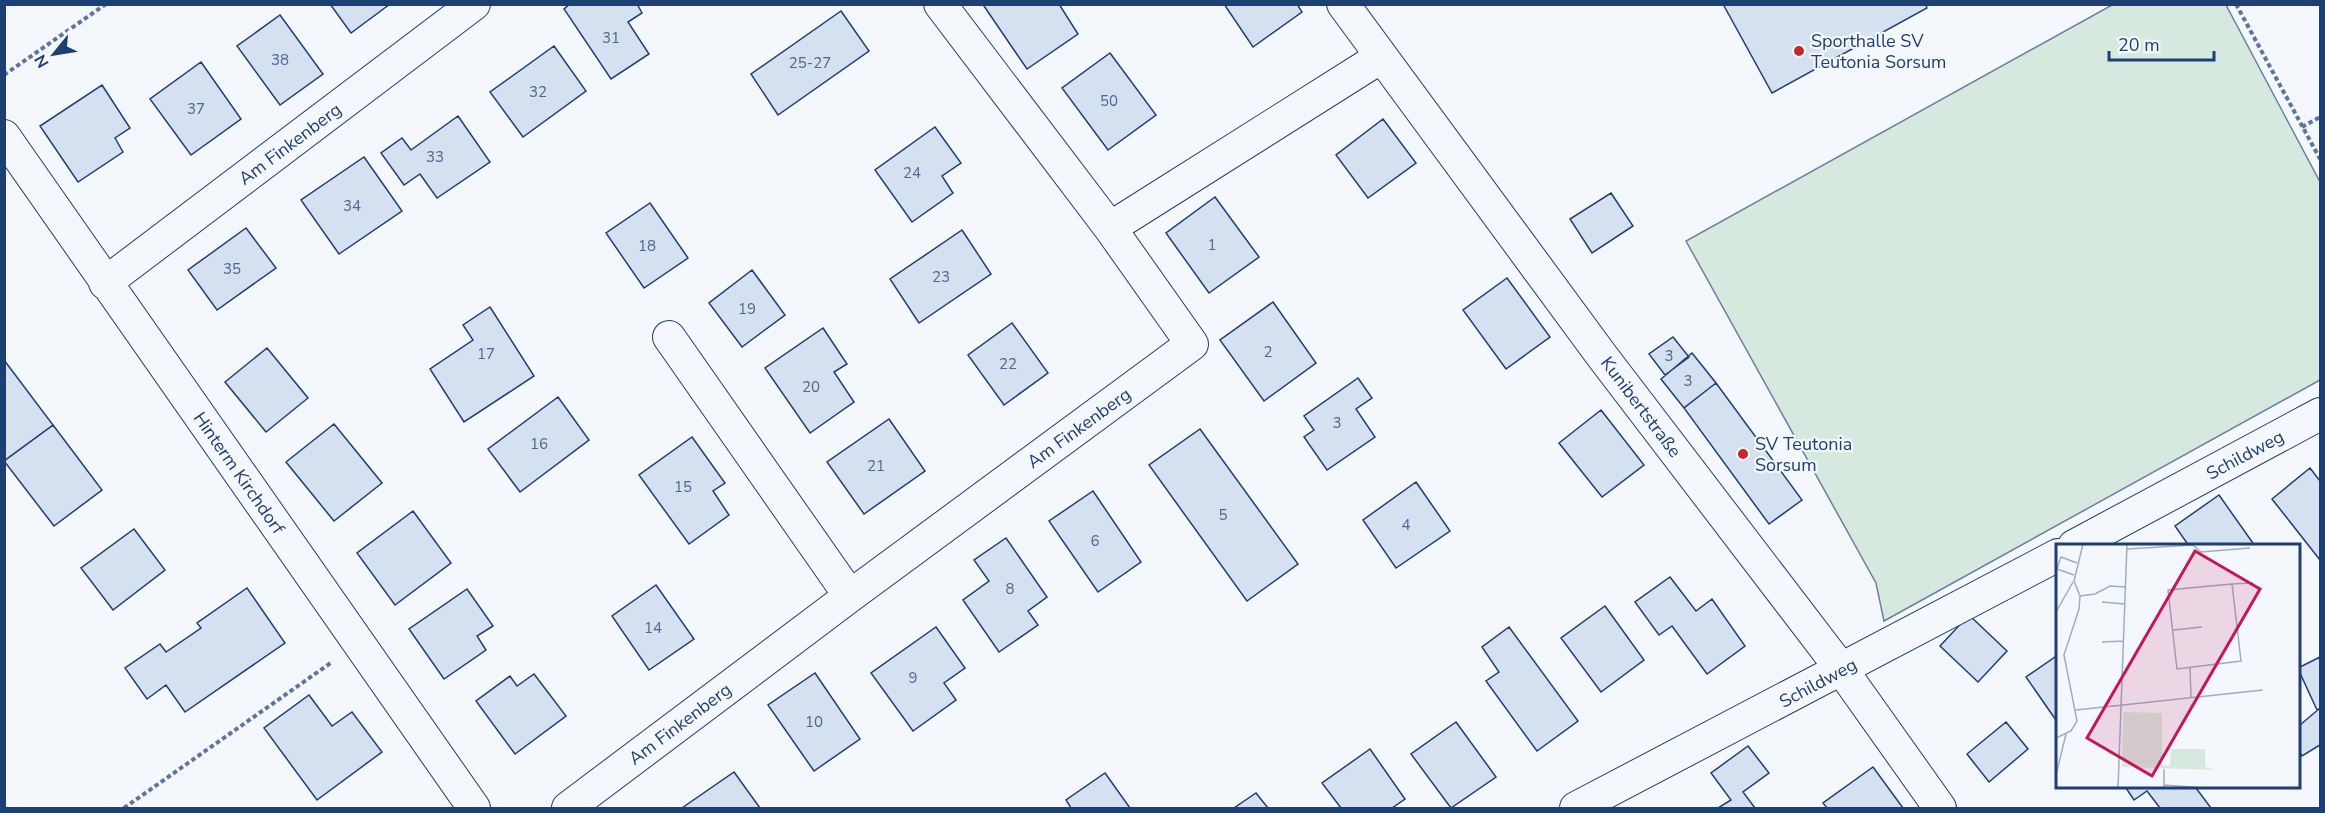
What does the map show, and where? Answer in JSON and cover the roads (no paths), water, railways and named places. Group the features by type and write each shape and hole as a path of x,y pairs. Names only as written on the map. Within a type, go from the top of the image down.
{"street":[{"name":"Am Finkenberg","path":"105,283 474,4"},
{"name":"Am Finkenberg","path":"568,808 850,596 1192,344 1110,228 940,4"},
{"name":"Kunibertstraße","path":"1343,4 1602,356 1842,670 1940,808"},
{"path":"1110,228 1381,57"},
{"name":"Hinterm Kirchdorf","path":"4,136 474,808"},
{"path":"669,337 850,596"},
{"name":"Schildweg","path":"2078,544 2320,414"},
{"name":"Schildweg","path":"1576,808 2056,556"}],"place":[{"name":"Sporthalle SV Teutonia Sorsum","path":"1799,51"},
{"name":"SV Teutonia Sorsum","path":"1743,454"}]}
